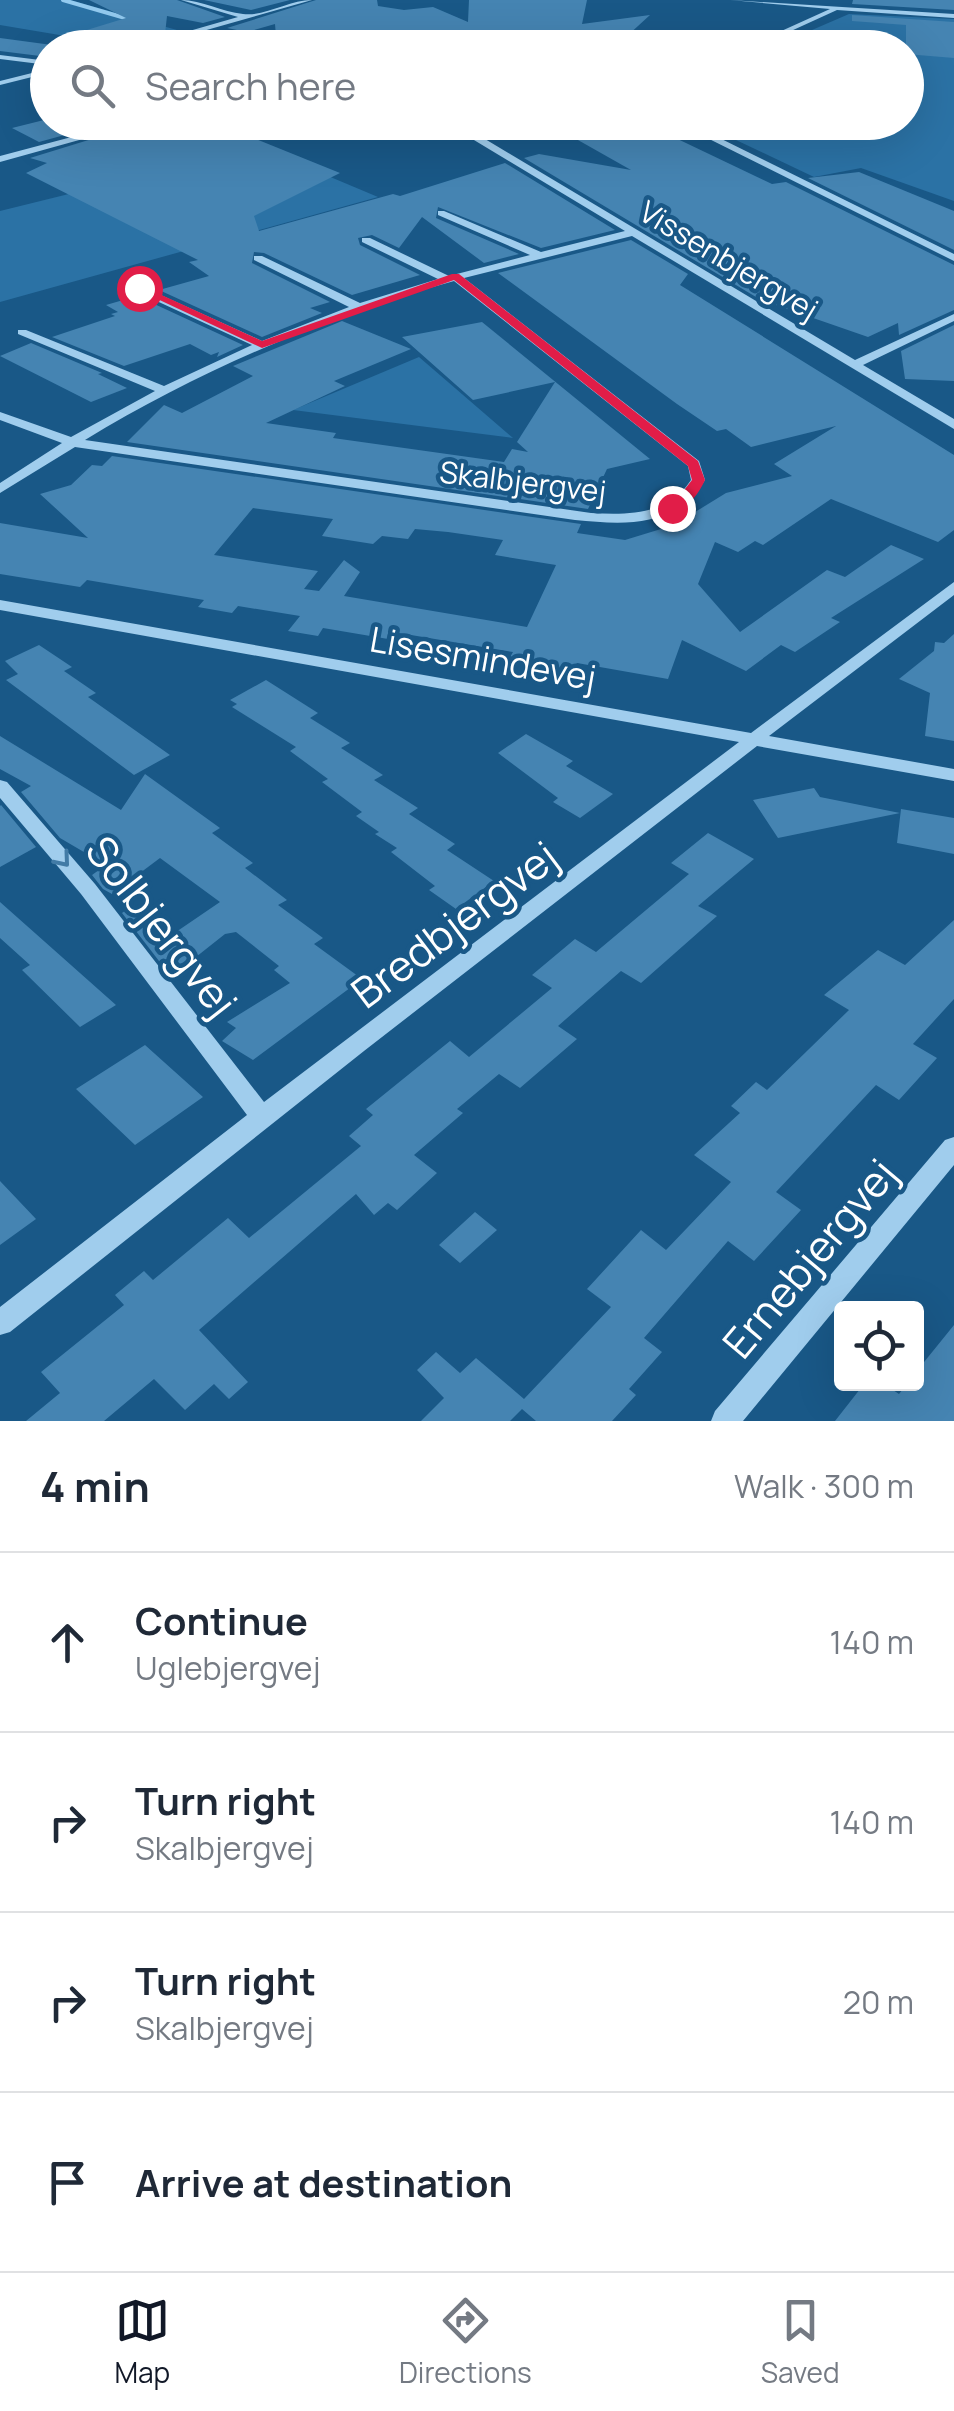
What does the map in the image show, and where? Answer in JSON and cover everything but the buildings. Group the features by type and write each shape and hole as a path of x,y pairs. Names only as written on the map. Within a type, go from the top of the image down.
{"street":[{"path":"184,0 245,17"},
{"path":"198,30 309,0"},
{"path":"733,0 954,16"},
{"path":"788,30 858,0"},
{"path":"1,57 30,60"},
{"path":"0,83 30,75"},
{"path":"0,159 72,140"},
{"name":"Vissenbjergvej","path":"481,140 954,425"},
{"path":"715,140 954,258"},
{"path":"441,213 540,255"},
{"path":"0,488 70,442 164,390 262,345 358,307 452,278 634,232"},
{"path":"366,240 452,278"},
{"path":"258,258 358,307"},
{"name":"Skalbjergvej","path":"70,442 610,519 672,508 691,495 698,480 694,464 452,278"},
{"path":"139,288 262,345"},
{"path":"854,365 954,316"},
{"path":"22,332 164,390"},
{"path":"0,416 70,442"},
{"name":"Bredbjergvej","path":"0,1323 261,1116 414,1004 954,586"},
{"name":"Lisesmindevej","path":"0,605 954,775"},
{"name":"Solbjergvej","path":"0,786 88,890 261,1116"},
{"name":"Ernebjergvej","path":"725,1421 954,1147"}],"shaded area":[{"path":"0,0 70,0 177,30 30,30 0,25"},
{"path":"849,14 954,19 954,201 861,168 814,177 736,140 924,140 924,30 812,30"},
{"path":"259,147 378,197 0,302 0,211"},
{"path":"419,357 513,438 293,410"}],"waterway":[{"path":"63,0 139,22"}],"route":[{"path":"139,288 262,345 358,307 456,276 694,464 698,480 691,495 672,508"}]}
